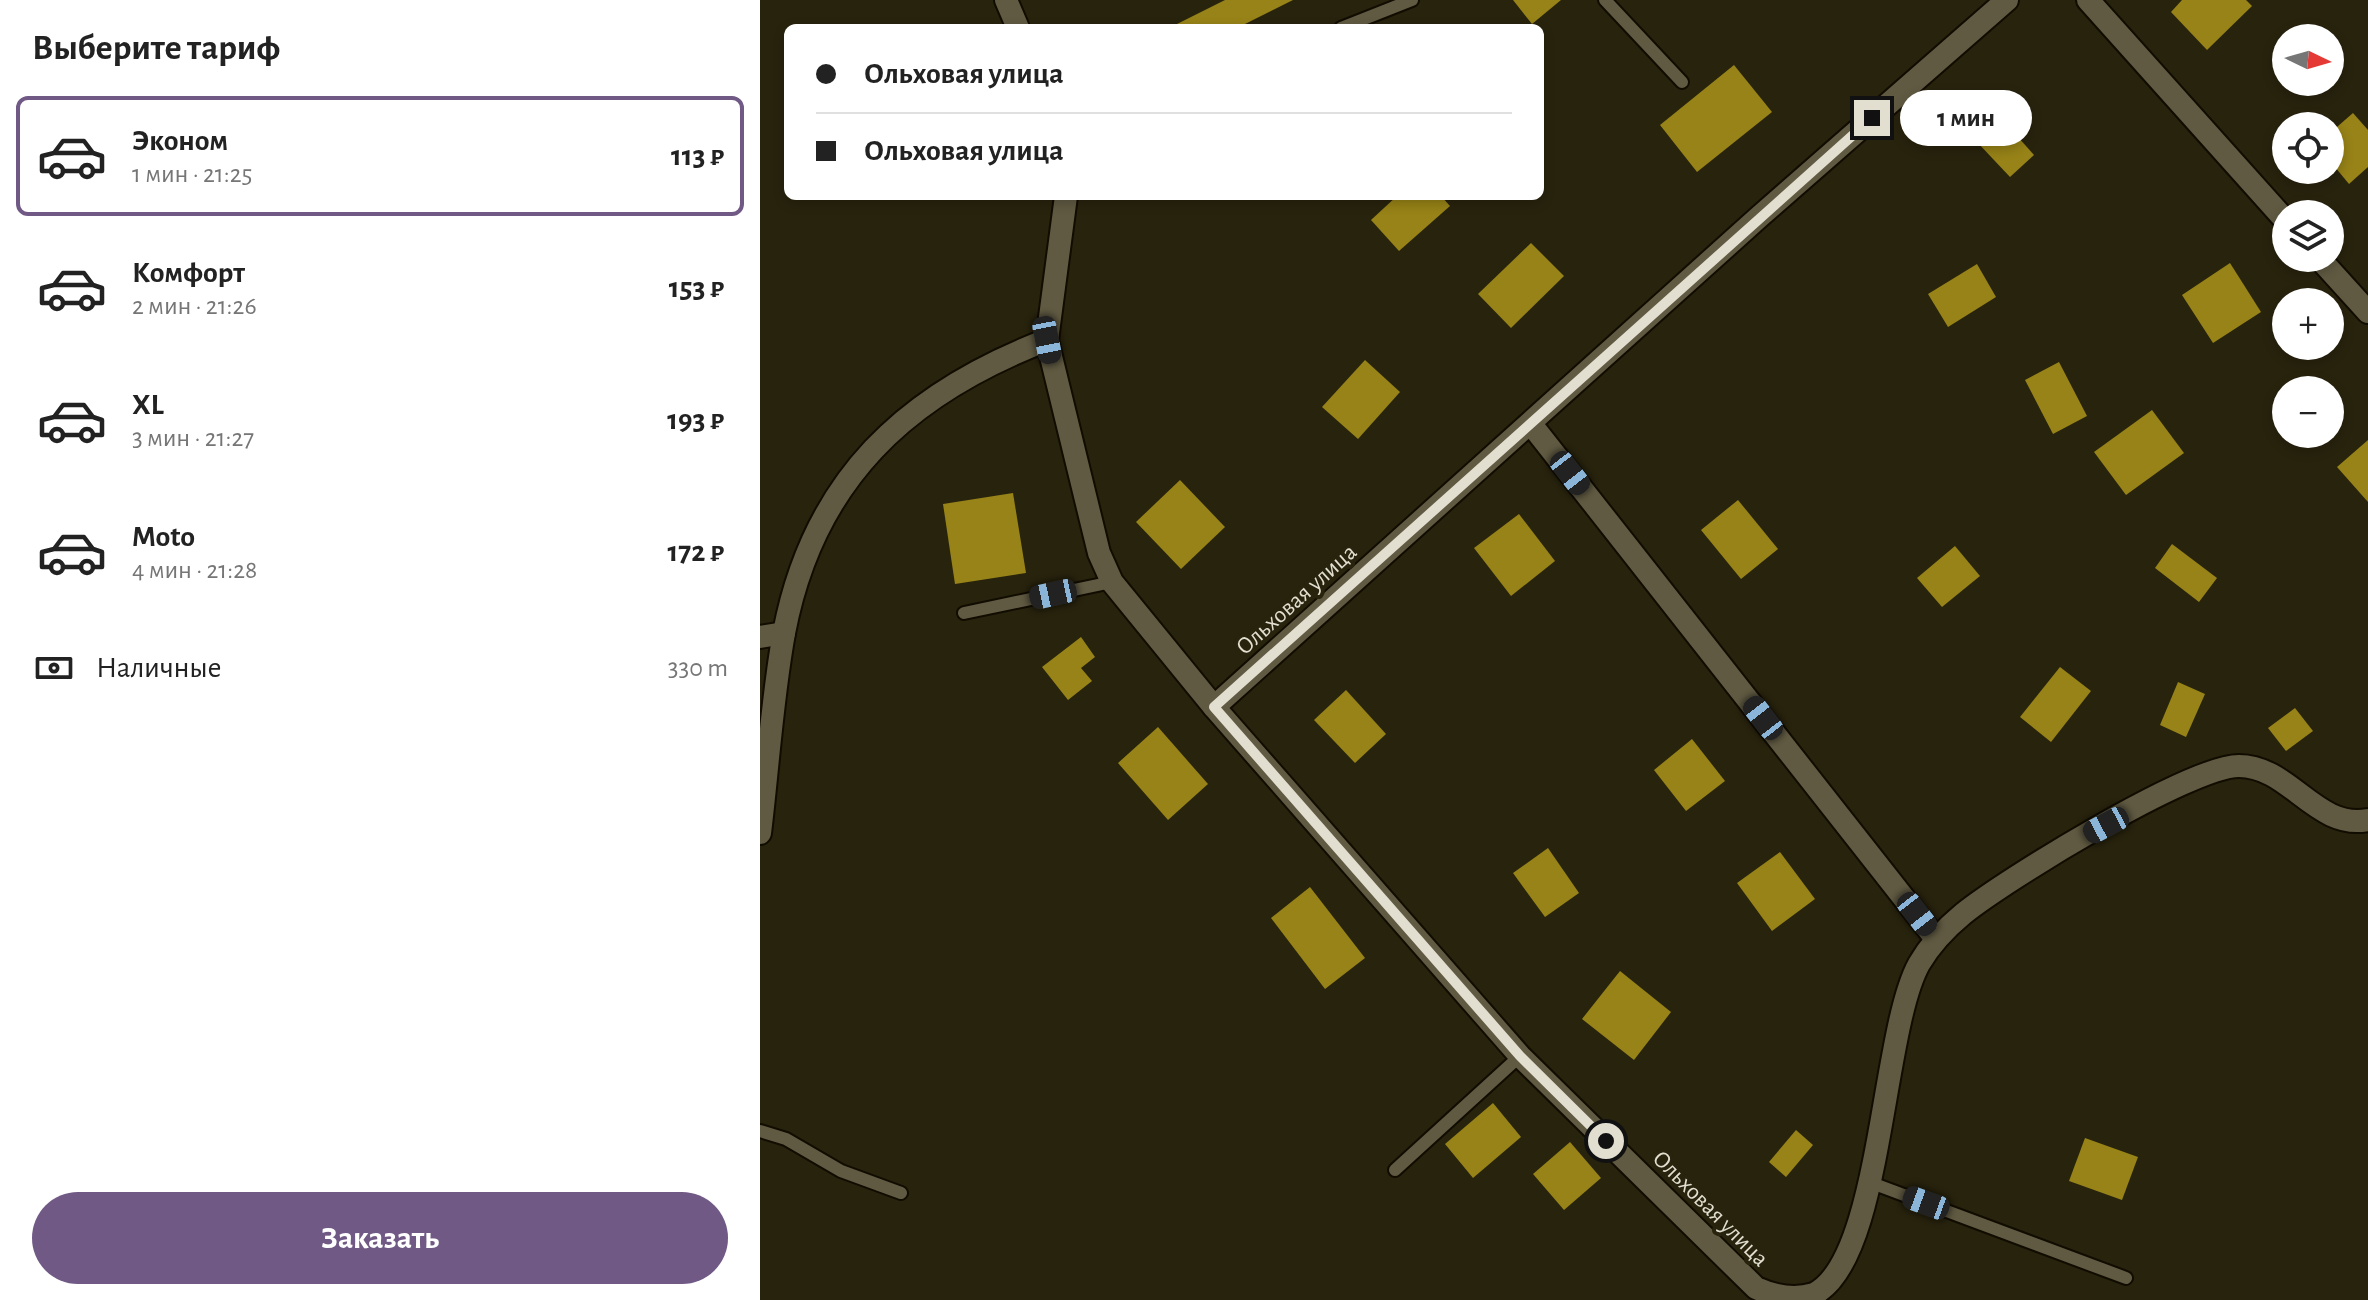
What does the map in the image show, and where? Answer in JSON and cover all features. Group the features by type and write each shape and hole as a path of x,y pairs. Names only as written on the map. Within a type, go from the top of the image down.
{"street":[{"path":"1006,0 1016,24"},
{"name":"Ольховая улица","path":"1869,1182 1847,1255 1830,1281 1814,1294 1792,1299 1756,1288 1520,1056 1214,707 1759,217 2007,0"},
{"path":"2088,0 2272,205"},
{"path":"1065,200 1047,340 1099,553 1112,582 1214,707"},
{"path":"2332,272 2368,312"},
{"path":"760,833 784,633 802,566 833,499 885,434 942,391 1006,356 1047,340"},
{"path":"1531,424 1936,939"},
{"path":"760,637 784,633"},
{"path":"1869,1182 1904,1011 1918,966 1936,939 1962,914 2053,853 2210,771 2239,766 2272,772 2333,818 2368,820"}],"lane":[{"path":"1351,24 1412,0"},
{"path":"1605,0 1682,82"},
{"path":"964,613 1112,582"},
{"path":"1395,1170 1520,1056"},
{"path":"760,1131 786,1139 841,1171 901,1193"},
{"path":"1869,1182 2126,1278"}],"building":[{"path":"1225,0 1293,0 1245,24 1177,24"},
{"path":"1513,0 1561,0 1532,24"},
{"path":"2182,0 2246,0 2252,6 2207,50 2171,12"},
{"path":"1734,65 1772,112 1697,172 1660,125"},
{"path":"2353,113 2368,130 2368,167 2349,184 2344,178 2344,121"},
{"path":"2002,119 2034,155 2010,177 1977,142"},
{"path":"1393,200 1445,200 1450,206 1399,251 1371,220"},
{"path":"1531,243 1564,276 1511,328 1478,294"},
{"path":"2230,263 2261,312 2213,343 2182,295"},
{"path":"1977,264 1996,297 1948,327 1928,294"},
{"path":"1365,360 1400,392 1358,439 1322,407"},
{"path":"2059,362 2087,416 2053,434 2025,380"},
{"path":"2152,410 2184,453 2126,495 2094,452"},
{"path":"2368,440 2368,502 2337,467"},
{"path":"1180,480 1225,527 1181,569 1136,522"},
{"path":"1013,493 1026,573 955,584 943,504"},
{"path":"1738,500 1778,549 1741,579 1701,530"},
{"path":"1519,514 1555,561 1511,596 1474,548"},
{"path":"2172,544 2217,578 2199,602 2155,568"},
{"path":"1955,546 1980,576 1942,607 1917,578"},
{"path":"1081,637 1095,657 1081,668 1092,681 1068,700 1042,667"},
{"path":"2060,667 2091,691 2051,742 2020,717"},
{"path":"2178,682 2205,694 2186,737 2160,725"},
{"path":"1346,690 1386,734 1355,763 1314,720"},
{"path":"2295,708 2313,731 2286,751 2268,728"},
{"path":"1158,727 1208,784 1168,820 1118,763"},
{"path":"1692,739 1725,781 1686,811 1654,770"},
{"path":"1548,848 1579,893 1545,917 1513,873"},
{"path":"1780,852 1815,899 1772,931 1737,883"},
{"path":"1310,887 1365,958 1325,989 1271,918"},
{"path":"1620,971 1671,1012 1634,1060 1582,1019"},
{"path":"1493,1103 1521,1137 1473,1178 1445,1144"},
{"path":"1796,1130 1813,1145 1786,1177 1769,1162"},
{"path":"2085,1138 2138,1157 2122,1200 2069,1181"},
{"path":"1570,1142 1601,1178 1564,1210 1533,1174"}],"route":[{"path":"1606,1141 1520,1056 1214,707 1872,118"}]}
